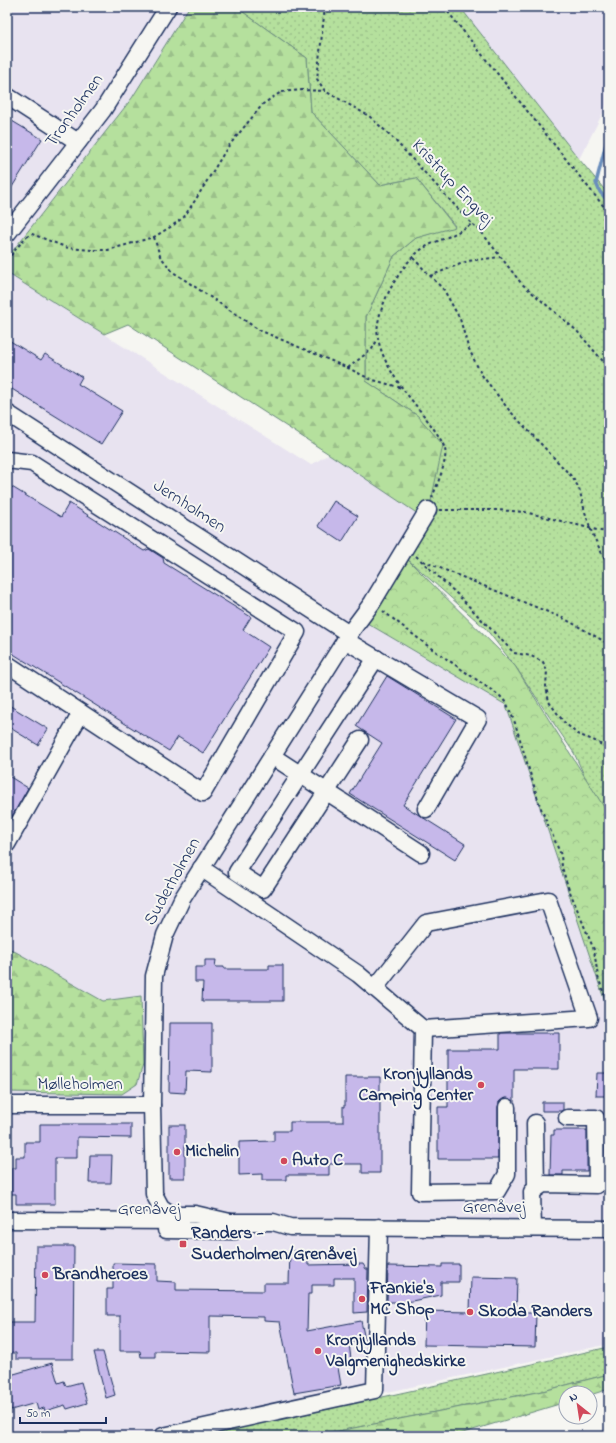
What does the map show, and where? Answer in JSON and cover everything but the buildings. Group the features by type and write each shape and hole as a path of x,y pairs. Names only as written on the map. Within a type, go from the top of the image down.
{"street":[{"name":"Tronholmen","path":"7,234 103,110 168,7"},
{"path":"7,96 78,142"},
{"name":"Jernholmen","path":"7,413 347,637 376,658 478,719 426,809"},
{"path":"7,460 32,463 297,632 203,793 7,664"},
{"name":"Suderholmen","path":"230,1222 196,1214 171,1214 161,1207 154,1194 152,1105 154,976 165,935 182,899 201,868 347,637 372,603 406,549 428,510"},
{"path":"360,740 263,889 237,872 376,658"},
{"path":"7,844 81,713"},
{"path":"272,756 421,853"},
{"path":"201,868 358,974 423,1029 589,1018 548,900 426,923 375,988"},
{"path":"423,1029 420,1192 497,1191 507,1174 506,1107"},
{"name":"Mølleholmen","path":"7,1105 152,1105"},
{"path":"534,1228 532,1192 543,1184 597,1185 596,1118 567,1118"},
{"path":"535,1123 536,1189"},
{"name":"Grenåvej","path":"7,1220 273,1222 290,1227"},
{"name":"Grenåvej","path":"7,1229 275,1231 290,1227 378,1227 609,1229"},
{"path":"162,1436 375,1390 378,1227"}],"path":[{"path":"325,7 317,79 325,90"},
{"path":"444,7 609,213"},
{"path":"7,260 25,238 32,234 68,248 92,250 108,250 134,244 154,237 172,226 184,216 227,148 264,104 281,92 325,90"},
{"name":"Kristrup Engvej","path":"325,90 369,116 390,135 472,224 479,229 521,283 577,331 609,368"},
{"path":"472,224 450,236 434,242 418,252 388,291 378,322 378,339 390,369 402,388 437,435 445,449 445,457 428,510 497,510 525,512 609,533"},
{"path":"154,237 160,256 173,272 259,330 370,379 402,388"},
{"path":"430,276 468,261 500,257"},
{"path":"413,258 444,290 460,319 468,347 481,374 509,410 572,477 579,488 590,528 609,568"},
{"path":"348,368 372,349 378,339"},
{"path":"406,549 422,561 457,594 514,653 531,656 543,662 547,671 546,686 549,702 563,721 577,734 598,743 609,750"},
{"path":"422,561 565,619 609,644"},
{"path":"372,603 416,637 500,696 507,704 515,723 540,806 561,855 562,867 568,887 594,950 598,977 609,1008"},
{"path":"609,784 606,793 609,803"}],"shaded area":[{"path":"7,7 189,7 132,98 7,258"},
{"path":"460,7 609,7 609,101 579,159"},
{"path":"7,273 311,465 329,454 427,520 367,623 506,705 609,1014 609,1344 185,1436 7,1436"}],"green space":[{"path":"189,7 236,7 307,58 311,112 380,185 416,178 455,227 416,238 394,256 366,317 366,381 418,416 443,445 427,520 329,454 128,324 104,334 7,273 7,258 132,98"},
{"path":"236,7 460,7 609,195 609,817 590,788 574,753 515,666 486,629 405,557 427,520 418,416 366,381 366,317 394,256 416,238 455,226 416,178 380,185 311,112 307,58"},
{"path":"405,557 515,666 609,815 609,1014 506,705 367,623"},
{"path":"7,947 103,1001 141,996 143,1065 137,1084 122,1094 7,1092"},
{"path":"609,1347 609,1374 566,1385 558,1385 558,1387 547,1390 313,1436 187,1436 292,1417"},
{"path":"609,1374 609,1389 598,1392 598,1385 566,1385"},
{"path":"558,1387 558,1404 453,1436 313,1436"}],"waterway":[{"path":"609,132 596,183 600,192 609,202"}],"place":[{"name":"Kronjyllands Camping Center","path":"481,1085"},
{"name":"Michelin","path":"177,1152"},
{"name":"Auto C","path":"284,1161"},
{"name":"Randers - Suderholmen/Grenåvej","path":"183,1244"},
{"name":"Brandheroes","path":"45,1275"},
{"name":"Frankie's MC Shop","path":"362,1299"},
{"name":"Skoda Randers","path":"470,1312"},
{"name":"Kronjyllands Valgmenighedskirke","path":"318,1351"}]}
